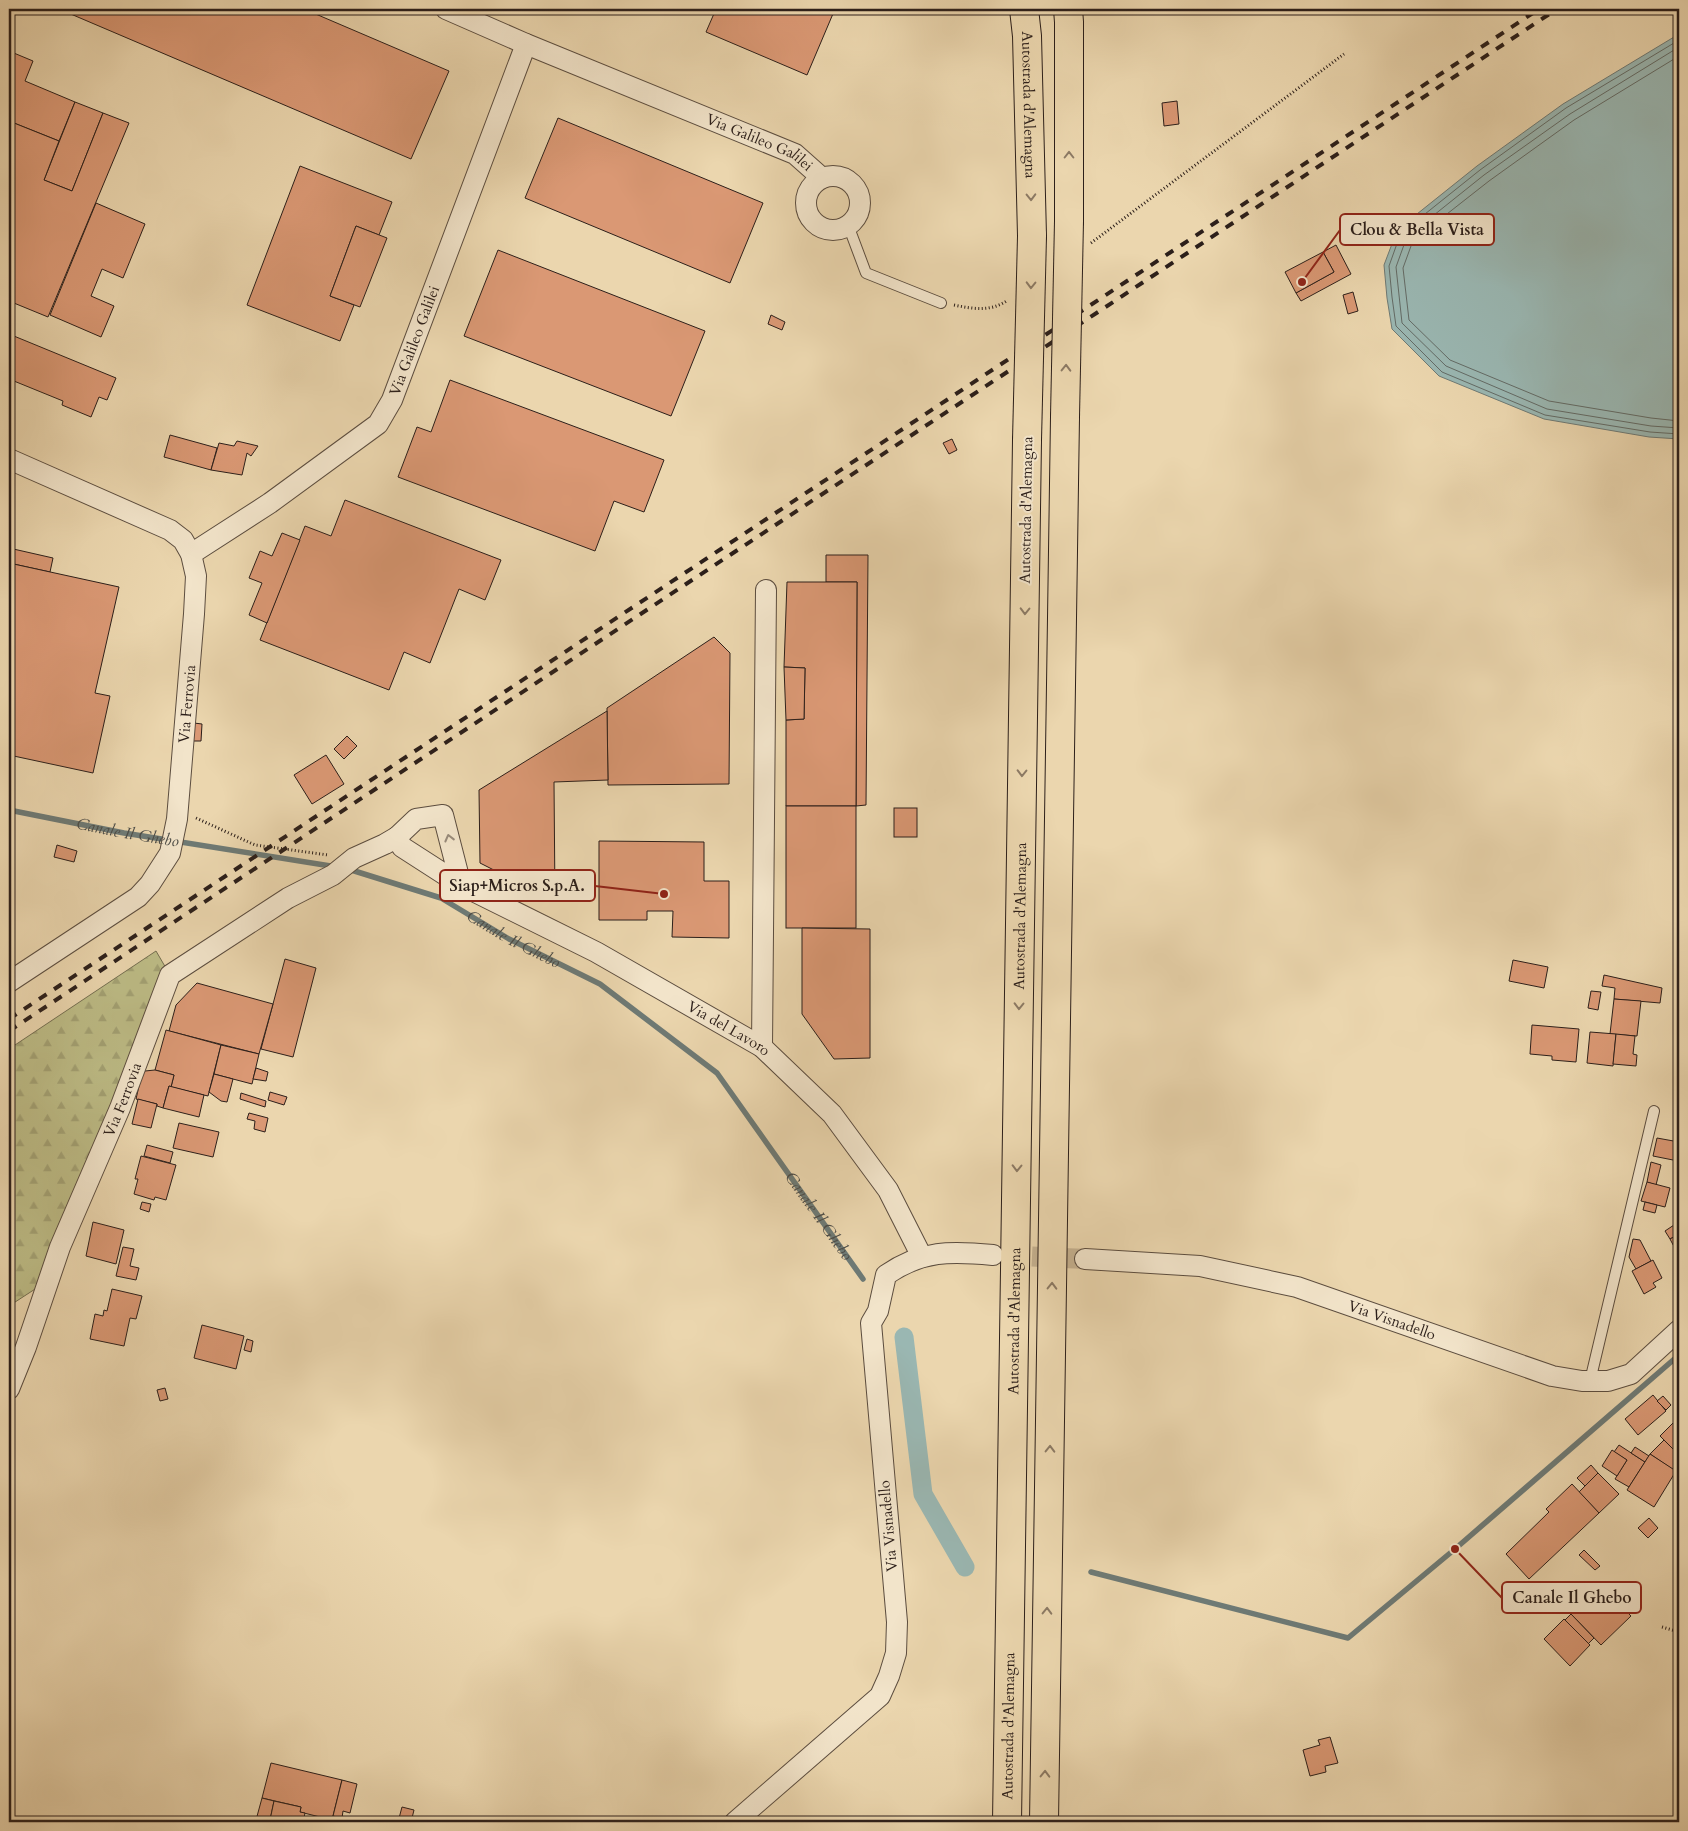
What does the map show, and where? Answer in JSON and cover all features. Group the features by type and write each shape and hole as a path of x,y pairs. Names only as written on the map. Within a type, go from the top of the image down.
{"highway":[{"name":"Autostrada d'Alemagna","path":"1007,1822 1027,440 1032,236 1027,36 1024,9"},
{"path":"1044,1822 1069,221 1070,22 1068,9"}],"street":[{"name":"Via Galileo Galilei","path":"446,9 526,44 795,154 822,178"},
{"name":"Via Galileo Galilei","path":"191,554 270,503 378,424 392,400 526,44"},
{"path":"839,176 848,180 859,194 859,212 855,219 840,229 822,228 814,223 806,208 809,190 814,183 822,178 839,176"},
{"name":"Via Ferrovia","path":"9,459 170,530 183,540 191,554 196,576 176,825 170,853 150,884 138,897 9,982"},
{"path":"762,1047 766,590"},
{"path":"397,837 416,819 443,815 461,885"},
{"name":"Via Ferrovia","path":"9,1389 26,1347 60,1247 120,1108 170,975 288,898 333,875 354,858 397,837"},
{"name":"Via del Lavoro","path":"397,837 402,847 461,885 596,952 762,1047 832,1114 888,1190 922,1257"},
{"name":"Via Visnadello","path":"735,1822 880,1696 896,1653 897,1622 871,1323 878,1311 886,1275 898,1266 922,1257 955,1252 992,1255"},
{"name":"Via Visnadello","path":"1085,1259 1200,1266 1297,1286 1552,1376 1590,1381 1608,1381 1631,1374 1679,1330"}],"lane":[{"path":"848,225 866,272 941,303"},
{"path":"1590,1381 1654,1111"}],"path":[{"path":"1089,245 1344,54"},
{"path":"941,303 976,310 1002,304 1010,298"},
{"path":"176,825 195,818 255,845 302,853"},
{"path":"1662,1627 1679,1632"}],"green space":[{"path":"156,951 170,975 49,1280 9,1306 9,1049"}],"water":[{"path":"1679,34 1679,439 1649,437 1544,419 1439,376 1392,329 1384,265 1395,236 1412,218 1477,166 1563,104"}],"building":[{"path":"59,9 304,9 449,71 411,159"},
{"path":"716,9 835,9 807,75 706,32"},
{"path":"9,51 33,61 25,81 75,102 59,141 9,121"},
{"path":"1177,101 1179,124 1164,126 1162,103"},
{"path":"75,102 103,113 72,191 44,180"},
{"path":"103,113 129,123 48,317 9,301 9,121 59,141 44,180 72,191"},
{"path":"558,118 763,203 730,283 525,198"},
{"path":"300,166 392,202 379,235 356,226 330,296 354,305 340,341 247,305"},
{"path":"96,203 145,224 123,278 102,269 91,296 114,306 101,337 50,315"},
{"path":"356,226 387,238 360,307 330,296"},
{"path":"1336,245 1351,274 1301,301 1296,293 1334,272 1323,252"},
{"path":"498,250 705,331 671,416 464,336"},
{"path":"1323,252 1334,272 1296,293 1285,272"},
{"path":"1353,292 1358,311 1348,314 1343,295"},
{"path":"771,315 785,322 782,330 768,324"},
{"path":"9,334 116,378 107,400 99,397 91,417 62,405 63,401 9,379"},
{"path":"450,380 664,460 644,512 614,501 595,551 398,477 417,427 431,432"},
{"path":"170,435 217,448 211,470 164,457"},
{"path":"952,439 957,450 949,454 943,443"},
{"path":"237,441 258,446 251,456 247,453 242,475 211,470 219,443 234,446"},
{"path":"345,500 501,560 485,600 459,589 430,663 404,652 389,690 260,640 305,526 331,536"},
{"path":"282,533 300,540 267,623 249,615 262,583 249,578 260,551 272,556"},
{"path":"9,548 53,558 50,572 9,563"},
{"path":"826,555 868,555 866,805 856,806 857,582 826,582"},
{"path":"9,563 119,587 95,693 110,696 93,773 9,755 11,734 9,733"},
{"path":"787,582 857,582 856,806 786,806 786,720 804,719 805,668 784,667"},
{"path":"714,637 730,653 729,784 608,785 607,708"},
{"path":"784,667 805,668 804,719 786,720"},
{"path":"607,711 608,780 554,782 555,901 480,863 479,790"},
{"path":"194,723 202,724 201,741 192,741"},
{"path":"347,736 357,746 344,759 334,749"},
{"path":"326,755 344,784 312,804 294,775"},
{"path":"786,806 856,806 856,928 786,928"},
{"path":"894,808 917,808 917,837 894,837"},
{"path":"599,841 704,842 704,881 729,881 729,938 672,937 673,911 647,911 647,920 599,920"},
{"path":"57,845 77,851 74,862 54,857"},
{"path":"802,928 870,929 870,1058 834,1059 802,1014"},
{"path":"285,959 316,968 293,1057 261,1049"},
{"path":"1513,960 1548,967 1544,988 1509,981"},
{"path":"1604,975 1662,988 1660,1003 1614,999 1615,988 1602,986"},
{"path":"197,983 273,1004 259,1054 169,1031 176,1005"},
{"path":"1591,991 1601,992 1598,1010 1588,1008"},
{"path":"1614,999 1641,1001 1637,1036 1610,1034"},
{"path":"1532,1025 1579,1029 1576,1062 1552,1060 1552,1056 1530,1054"},
{"path":"166,1030 221,1045 208,1096 171,1087 174,1075 155,1070"},
{"path":"1590,1032 1616,1034 1613,1066 1587,1063"},
{"path":"1616,1034 1635,1036 1633,1054 1637,1055 1636,1066 1613,1064"},
{"path":"221,1045 259,1054 252,1084 214,1074"},
{"path":"256,1068 268,1072 266,1081 253,1079"},
{"path":"155,1070 174,1075 163,1108 157,1106 157,1104 136,1099 142,1073"},
{"path":"214,1074 233,1079 227,1102 221,1101 209,1092"},
{"path":"169,1086 204,1095 199,1117 163,1108"},
{"path":"270,1092 287,1097 284,1105 268,1100"},
{"path":"241,1093 266,1101 265,1107 240,1099"},
{"path":"138,1099 157,1104 151,1128 132,1124"},
{"path":"249,1113 268,1118 265,1132 254,1129 255,1121 247,1119"},
{"path":"179,1123 219,1132 213,1157 173,1148"},
{"path":"1657,1138 1679,1142 1678,1161 1653,1156"},
{"path":"147,1145 173,1152 170,1163 144,1156"},
{"path":"141,1156 176,1165 166,1200 155,1197 154,1200 134,1194 138,1179 135,1179"},
{"path":"1651,1162 1661,1165 1656,1185 1647,1182"},
{"path":"1647,1182 1670,1188 1665,1207 1641,1201"},
{"path":"142,1202 151,1204 149,1212 140,1209"},
{"path":"1645,1202 1657,1205 1655,1213 1643,1210"},
{"path":"93,1222 124,1230 116,1264 86,1256"},
{"path":"1677,1223 1679,1234 1670,1239 1665,1231"},
{"path":"1679,1234 1679,1256 1670,1239"},
{"path":"1633,1239 1640,1240 1651,1261 1636,1269 1629,1257"},
{"path":"123,1247 134,1249 130,1266 139,1268 136,1280 116,1276"},
{"path":"1653,1260 1662,1278 1653,1283 1656,1287 1644,1294 1632,1271"},
{"path":"112,1289 142,1296 136,1319 130,1318 124,1346 90,1339 95,1314 103,1316 104,1310 107,1311"},
{"path":"202,1325 244,1336 236,1369 194,1358"},
{"path":"247,1339 253,1341 251,1352 244,1350"},
{"path":"165,1388 168,1399 160,1401 157,1390"},
{"path":"1653,1395 1666,1411 1638,1435 1625,1419"},
{"path":"1663,1396 1671,1405 1666,1410 1657,1401"},
{"path":"1677,1419 1679,1422 1679,1443 1673,1449 1660,1436"},
{"path":"1664,1440 1673,1449 1679,1443 1679,1466 1675,1471 1650,1454"},
{"path":"1619,1445 1645,1462 1629,1487 1615,1479 1627,1460 1614,1452"},
{"path":"1635,1447 1649,1456 1645,1462 1631,1453"},
{"path":"1612,1450 1627,1460 1617,1476 1602,1466"},
{"path":"1650,1454 1676,1471 1654,1507 1627,1490"},
{"path":"1591,1465 1598,1473 1585,1486 1577,1478"},
{"path":"1598,1473 1619,1494 1599,1513 1579,1492"},
{"path":"1572,1484 1599,1513 1529,1579 1506,1554 1549,1512 1546,1509"},
{"path":"1649,1518 1658,1528 1648,1538 1638,1528"},
{"path":"1584,1550 1600,1566 1595,1570 1579,1555"},
{"path":"1600,1585 1631,1616 1601,1645 1571,1614"},
{"path":"1571,1614 1594,1638 1588,1644 1565,1620"},
{"path":"1564,1619 1590,1645 1570,1666 1544,1639"},
{"path":"1330,1737 1338,1763 1325,1766 1326,1772 1310,1776 1303,1750 1320,1745 1318,1740"},
{"path":"271,1763 342,1780 332,1820 300,1812 301,1807 262,1798"},
{"path":"342,1780 357,1784 350,1813 343,1811 342,1818 333,1816"},
{"path":"262,1798 274,1801 271,1822 256,1820"},
{"path":"274,1801 301,1807 300,1812 305,1813 303,1822 270,1820"},
{"path":"402,1807 414,1810 411,1822 398,1822"}],"waterway":[{"name":"Canale Il Ghebo","path":"9,810 124,833 337,867"},
{"name":"Canale Il Ghebo","path":"348,869 441,898 509,939 600,984 717,1073 863,1279"},
{"name":"Canale Il Ghebo","path":"904,1337 923,1494 965,1567"},
{"name":"Canale Il Ghebo","path":"1091,1572 1348,1638 1455,1549 1679,1355"}],"tunnel":[{"path":"1002,1255 1085,1259"}],"railway":[{"path":"9,1019 1539,9"},
{"path":"9,1031 1557,9"}],"place":[{"name":"Clou & Bella Vista","path":"1302,282"},
{"name":"Siap+Micros S.p.A.","path":"664,894"},
{"name":"Canale Il Ghebo","path":"1455,1549"}]}
